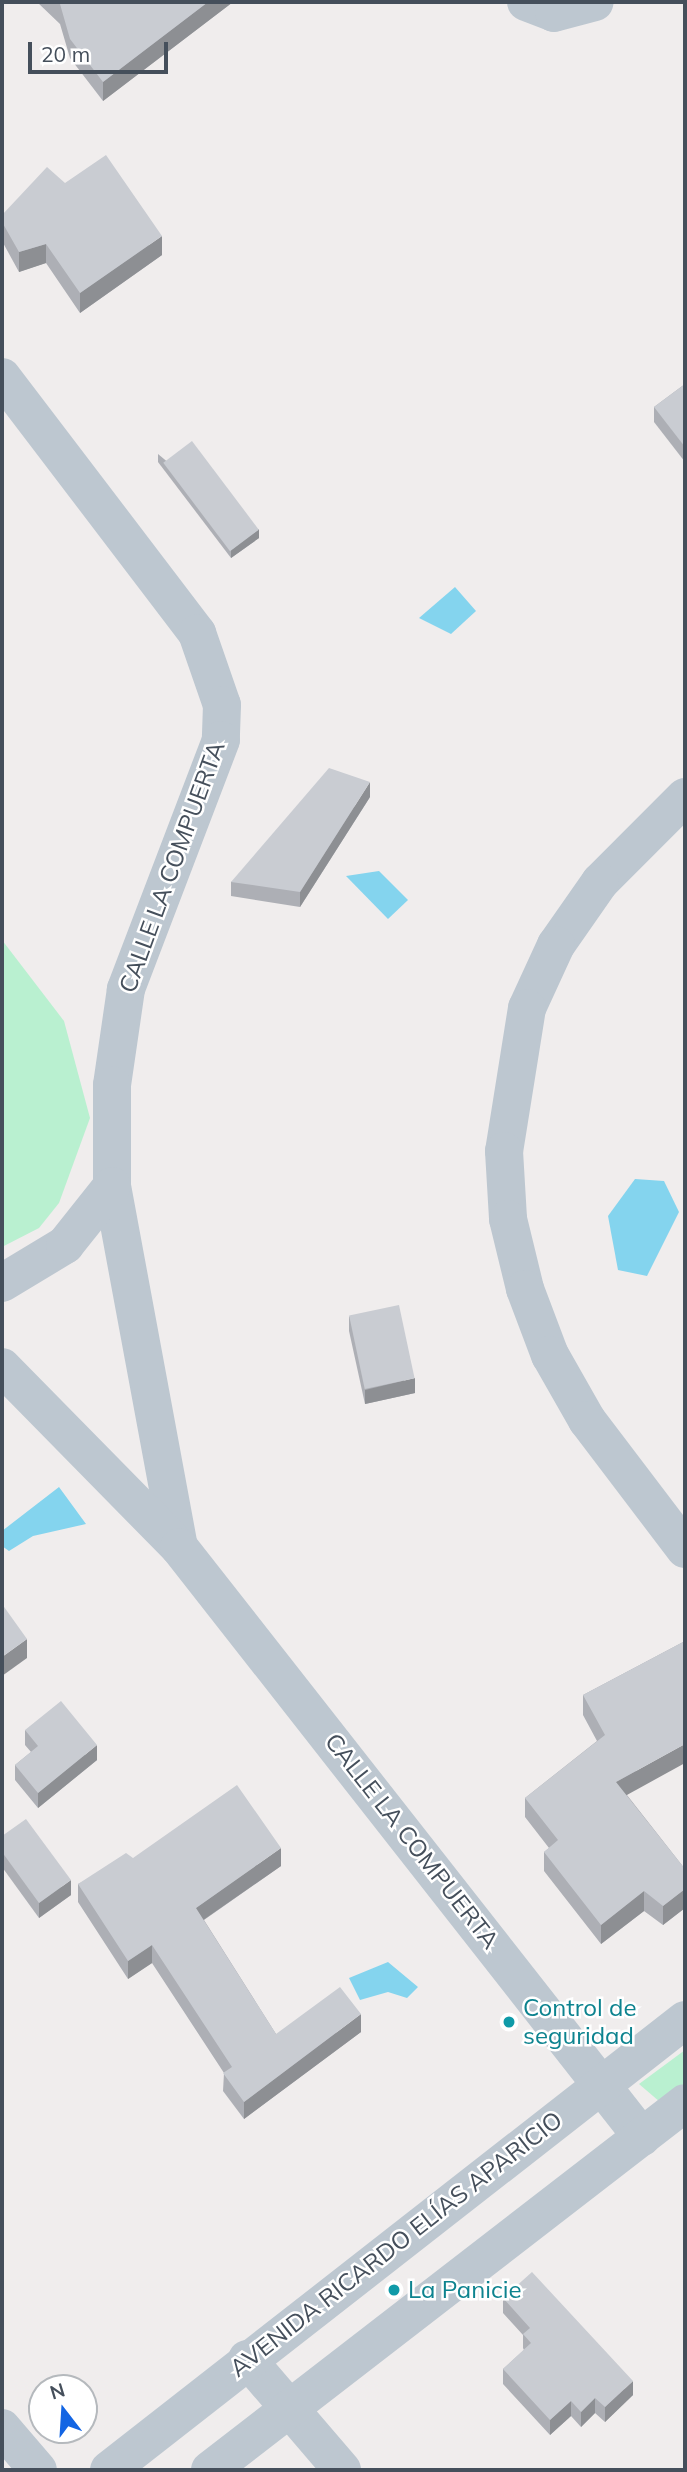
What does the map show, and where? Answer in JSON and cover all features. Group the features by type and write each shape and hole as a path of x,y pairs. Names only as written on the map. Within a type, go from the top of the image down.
{"street":[{"path":"526,2 554,13 595,2"},
{"name":"CALLE LA COMPUERTA","path":"2,377 197,633 222,705 221,740 126,989 112,1085 113,1186 179,1547"},
{"path":"685,797 600,882 556,945 527,1007 504,1151 508,1219 525,1289 550,1355 587,1420 685,1549"},
{"path":"2,1283 65,1245 113,1186"},
{"name":"CALLE LA COMPUERTA","path":"2,1367 179,1547 642,2137"},
{"name":"AVENIDA RICARDO ELÍAS APARICIO","path":"109,2470 247,2359 685,2020"},
{"path":"211,2470 288,2407 685,2103"},
{"path":"247,2359 342,2470"},
{"path":"2,2428 38,2470"}],"green space":[{"path":"2,940 64,1021 90,1118 59,1203 39,1228 2,1247"},
{"path":"685,2050 685,2088 660,2102 639,2084"}],"water":[{"path":"455,587 476,611 451,634 419,618"},
{"path":"379,871 408,900 388,919 346,876"},
{"path":"635,1179 664,1181 679,1212 647,1276 618,1270 608,1216"},
{"path":"59,1487 86,1524 33,1536 9,1551 2,1546 2,1531"},
{"path":"388,1962 418,1987 407,1998 388,1992 360,2000 349,1978"}],"building":[{"path":"57,2 208,2 103,82 70,39 60,4"},
{"path":"106,155 162,236 80,293 46,244 19,252 2,222 2,215 47,167 65,183"},
{"path":"685,384 685,447 654,407"},
{"path":"192,441 259,530 230,551 163,463"},
{"path":"329,768 370,782 300,892 231,882"},
{"path":"399,1305 415,1378 365,1389 349,1316"},
{"path":"2,1604 27,1639 2,1657"},
{"path":"685,1641 685,1744 616,1782 685,1869 685,1889 663,1906 644,1891 601,1925 544,1852 558,1840 525,1798 605,1735 583,1695"},
{"path":"61,1701 97,1745 38,1793 15,1765 38,1746 25,1730"},
{"path":"237,1785 281,1848 196,1908 276,2034 340,1987 361,2014 244,2102 223,2073 232,2067 152,1945 128,1961 78,1884 126,1853 133,1858"},
{"path":"26,1819 71,1880 39,1903 2,1852 2,1836"},
{"path":"532,2272 633,2381 605,2407 595,2398 581,2412 571,2401 550,2420 503,2369 531,2343 523,2334 530,2328 503,2298"}],"place":[{"name":"Control de seguridad","path":"509,2022"},
{"name":"La Panicie","path":"394,2290"}]}
